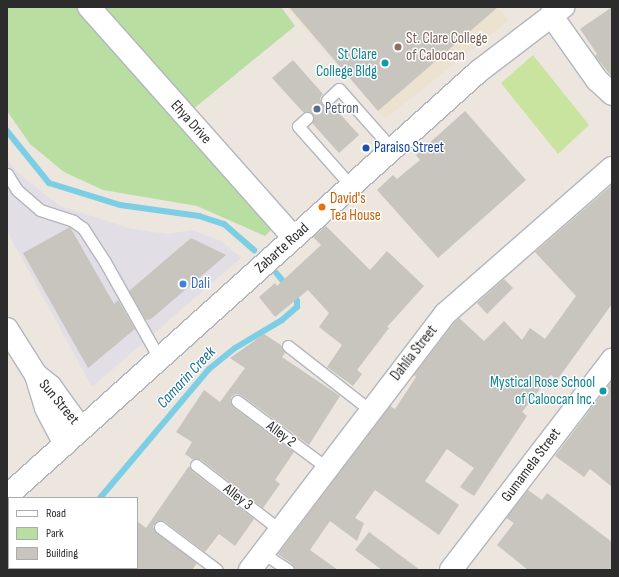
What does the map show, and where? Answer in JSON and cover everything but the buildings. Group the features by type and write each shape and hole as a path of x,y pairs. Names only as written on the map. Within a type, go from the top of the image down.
{"street":[{"name":"Ehya Drive","path":"89,7 294,237"},
{"name":"Zabarte Road","path":"7,496 479,71 557,11"},
{"path":"557,11 605,87 604,100 612,107"},
{"name":"Dahlia Street","path":"250,570 326,467 445,314 612,168"},
{"name":"Sun Street","path":"7,329 36,375 46,408 65,444"},
{"name":"Gumamela Street","path":"451,570 612,360"},
{"name":"Sun Street","path":"36,375 50,386 81,429"}],"lane":[{"path":"328,100 339,89 392,149"},
{"path":"308,118 298,126 351,186"},
{"path":"7,174 17,190 40,210 73,221 83,228 106,262 159,358"},
{"path":"288,346 370,410"},
{"name":"Alley 2","path":"237,401 326,467"},
{"name":"Alley 3","path":"196,465 280,530"},
{"path":"160,527 216,570"},
{"path":"263,553 288,570"}],"shaded area":[{"name":"St. Clare College of Caloocan","path":"286,7 498,7 509,20 385,119"},
{"path":"7,159 17,172 60,206 129,228 167,234 192,230 221,241 241,258 92,387 7,231"}],"green space":[{"path":"7,7 281,7 295,26 192,110 285,216 265,236 197,206 103,190 64,172 30,144 7,111"},
{"path":"533,55 589,125 558,154 501,83"}],"waterway":[{"name":"Camarin Creek","path":"7,131 49,183 120,205 199,216 224,224 254,250"},
{"name":"Camarin Creek","path":"101,497 209,369 235,348 282,320 297,307 297,301 293,293 276,273"}],"place":[{"name":"St. Clare College of Caloocan","path":"398,47"},
{"name":"St Clare College Bldg","path":"385,63"},
{"name":"Petron","path":"317,109"},
{"name":"Paraiso Street","path":"366,148"},
{"name":"David's Tea House","path":"322,207"},
{"name":"Dali","path":"183,284"},
{"name":"Mystical Rose School of Caloocan Inc.","path":"603,391"}]}
